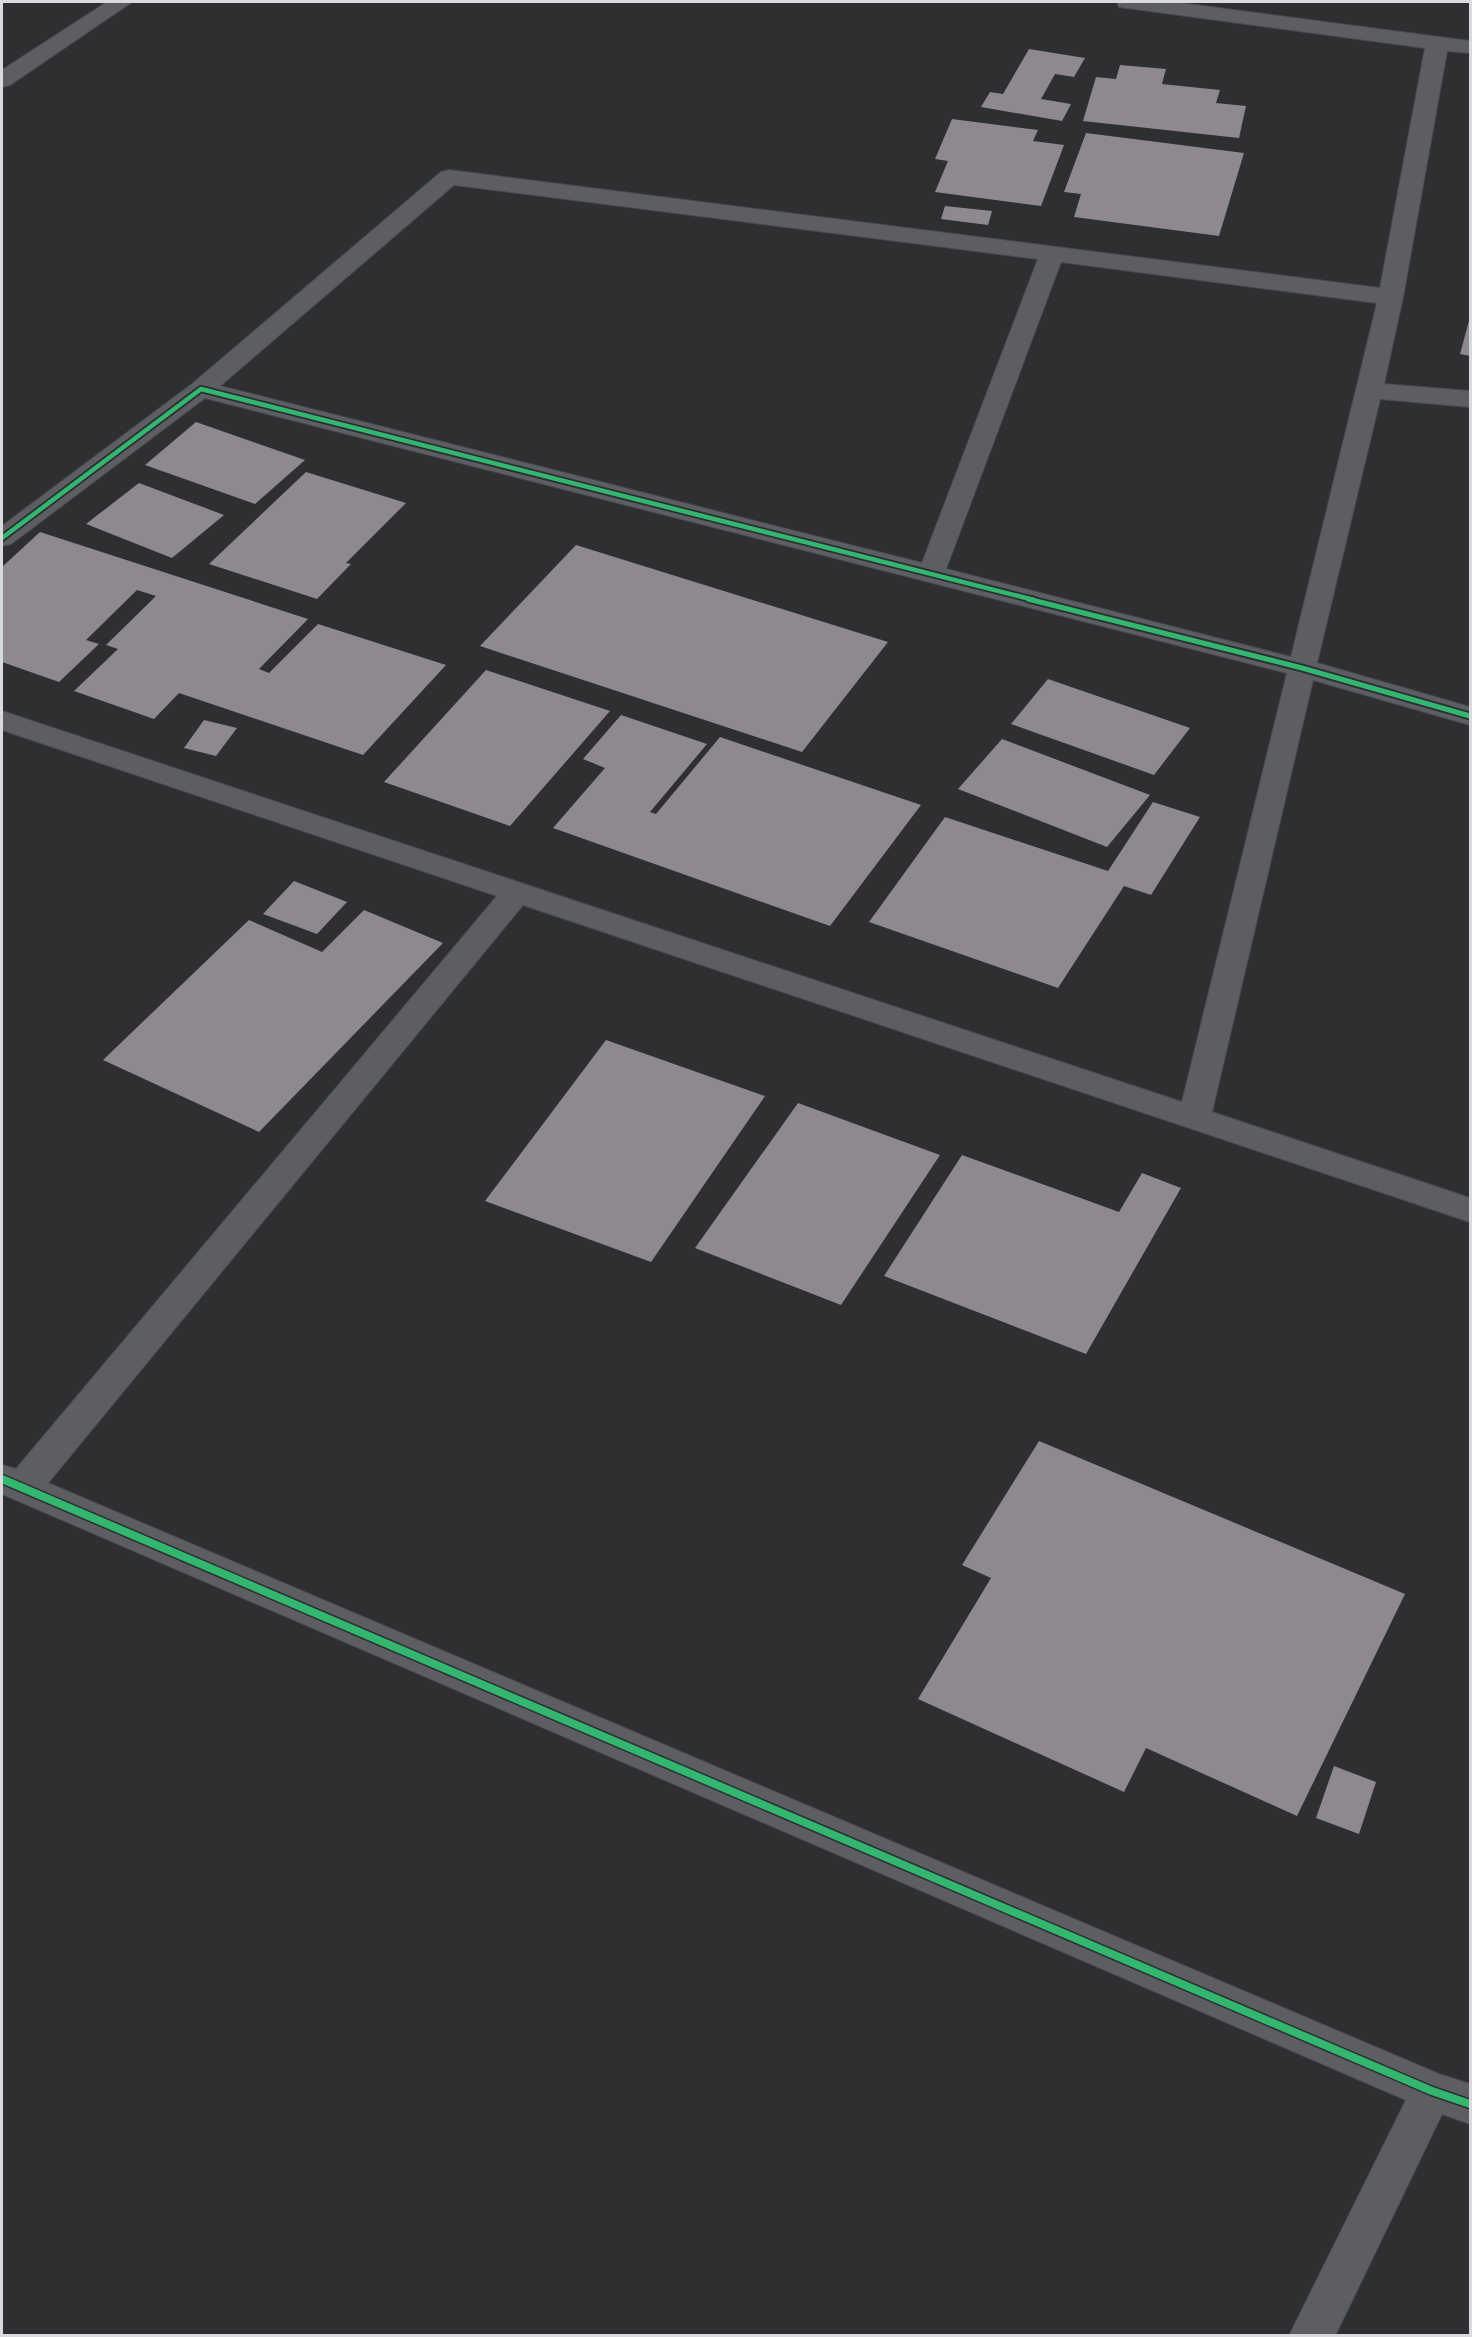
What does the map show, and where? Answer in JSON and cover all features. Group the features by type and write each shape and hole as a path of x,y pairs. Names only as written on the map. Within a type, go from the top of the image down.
{"street":[{"path":"2,80 121,2"},
{"path":"1127,2 1470,47"},
{"path":"1194,1117 1391,297 1437,43"},
{"path":"2,538 201,389 450,177 1391,297"},
{"path":"931,574 1052,254"},
{"path":"201,389 1302,668 1470,716"},
{"path":"1369,390 1470,399"},
{"path":"2,720 1470,1210"},
{"path":"517,892 12,1483 1451,2097 1311,2336"}],"building":[{"path":"1029,49 1085,58 1074,77 1055,74 1041,99 1071,104 1062,121 981,107 990,92 1003,94"},
{"path":"1120,65 1166,69 1162,84 1220,90 1216,103 1246,106 1239,138 1083,121 1096,77 1116,79"},
{"path":"952,119 1038,130 1033,141 1064,145 1041,206 935,192 948,161 935,159"},
{"path":"1086,133 1244,153 1219,236 1074,217 1081,194 1064,192"},
{"path":"945,206 992,211 988,225 941,219"},
{"path":"1470,317 1470,356 1460,354"},
{"path":"196,422 305,460 255,504 145,465"},
{"path":"306,472 406,503 346,563 351,564 317,599 209,564"},
{"path":"139,483 224,515 172,558 86,524"},
{"path":"40,532 308,619 259,669 269,673 318,624 446,665 363,755 179,693 154,719 74,691 118,649 106,645 156,596 137,590 86,640 99,644 59,682 2,662 2,567"},
{"path":"576,545 888,642 802,752 480,646"},
{"path":"486,670 610,711 510,826 384,782"},
{"path":"1048,679 1190,728 1154,775 1011,724"},
{"path":"621,715 707,744 650,812 656,814 720,737 921,805 830,926 553,828 605,768 583,759"},
{"path":"204,720 237,728 216,756 184,748"},
{"path":"1002,739 1150,795 1107,847 958,789"},
{"path":"1153,802 1200,817 1151,895 1124,886 1058,988 869,922 945,817 1108,871"},
{"path":"294,881 347,902 317,934 263,914"},
{"path":"364,910 443,943 259,1132 103,1060 249,920 322,952"},
{"path":"606,1040 765,1096 651,1262 485,1201"},
{"path":"798,1103 940,1155 841,1305 695,1248"},
{"path":"962,1155 1119,1212 1142,1173 1181,1188 1086,1354 884,1276"},
{"path":"1039,1441 1405,1594 1297,1816 1146,1748 1124,1792 918,1699 991,1578 962,1565"},
{"path":"1334,1766 1376,1782 1359,1834 1316,1818"}],"cycle path":[{"path":"2,538 201,389 1302,668 1470,716"},
{"path":"2,1479 1432,2091 1470,2104"}]}
